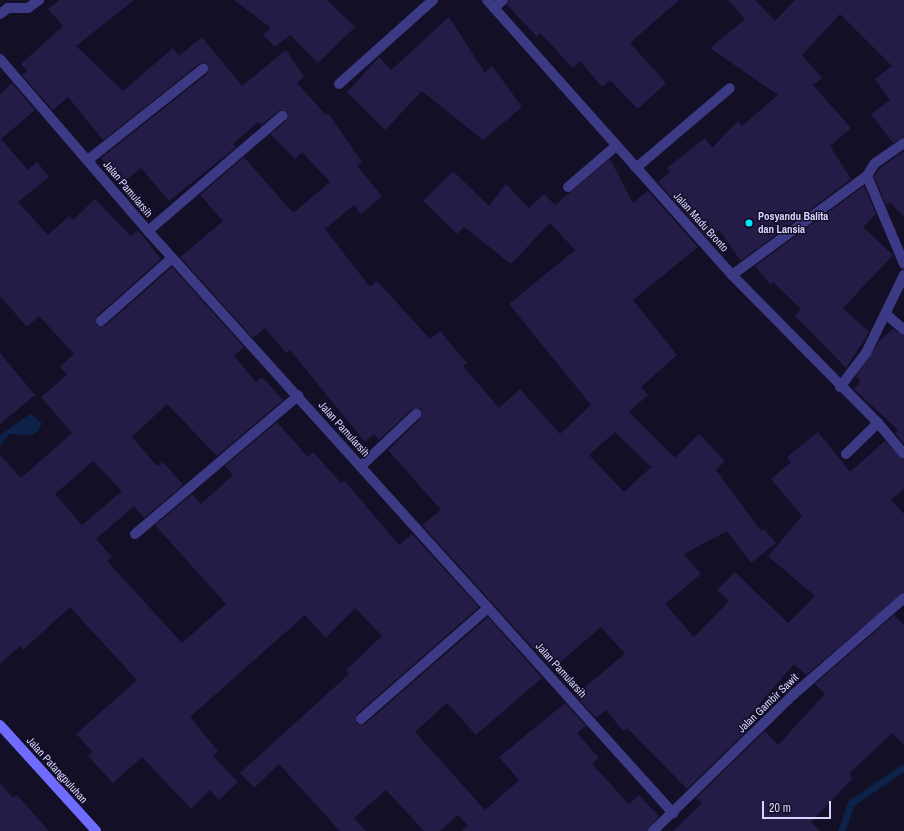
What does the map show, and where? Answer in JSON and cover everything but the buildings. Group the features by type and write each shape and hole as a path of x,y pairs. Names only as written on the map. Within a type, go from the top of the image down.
{"street":[{"path":"0,14 8,8 28,8 39,0"},
{"path":"339,84 433,0"},
{"name":"Jalan Madu Bronto","path":"486,0 732,275 878,423 904,454"},
{"path":"494,8 503,0"},
{"name":"Jalan Pamularsih","path":"0,59 172,258 673,813"},
{"path":"88,160 203,69"},
{"path":"636,168 730,88"},
{"path":"148,231 282,116"},
{"path":"732,275 866,176 874,163 904,143"},
{"path":"568,187 616,146"},
{"path":"866,176 904,264"},
{"path":"101,322 172,258"},
{"path":"840,386 866,353 887,315 904,276"},
{"path":"887,315 904,330"},
{"path":"135,534 298,396"},
{"path":"361,466 416,414"},
{"path":"846,454 878,423"},
{"name":"Jalan Gambir Sawit","path":"653,831 794,694 904,598"},
{"path":"361,719 488,608"},
{"name":"Jalan Patangpuluhan","path":"0,725 96,831"}],"water":[{"path":"30,414 42,423 39,430 33,435 9,434 0,446 0,435"}],"waterway":[{"path":"841,831 851,803 904,767"}],"place":[{"name":"Posyandu Balita dan Lansia","path":"749,223"}]}
